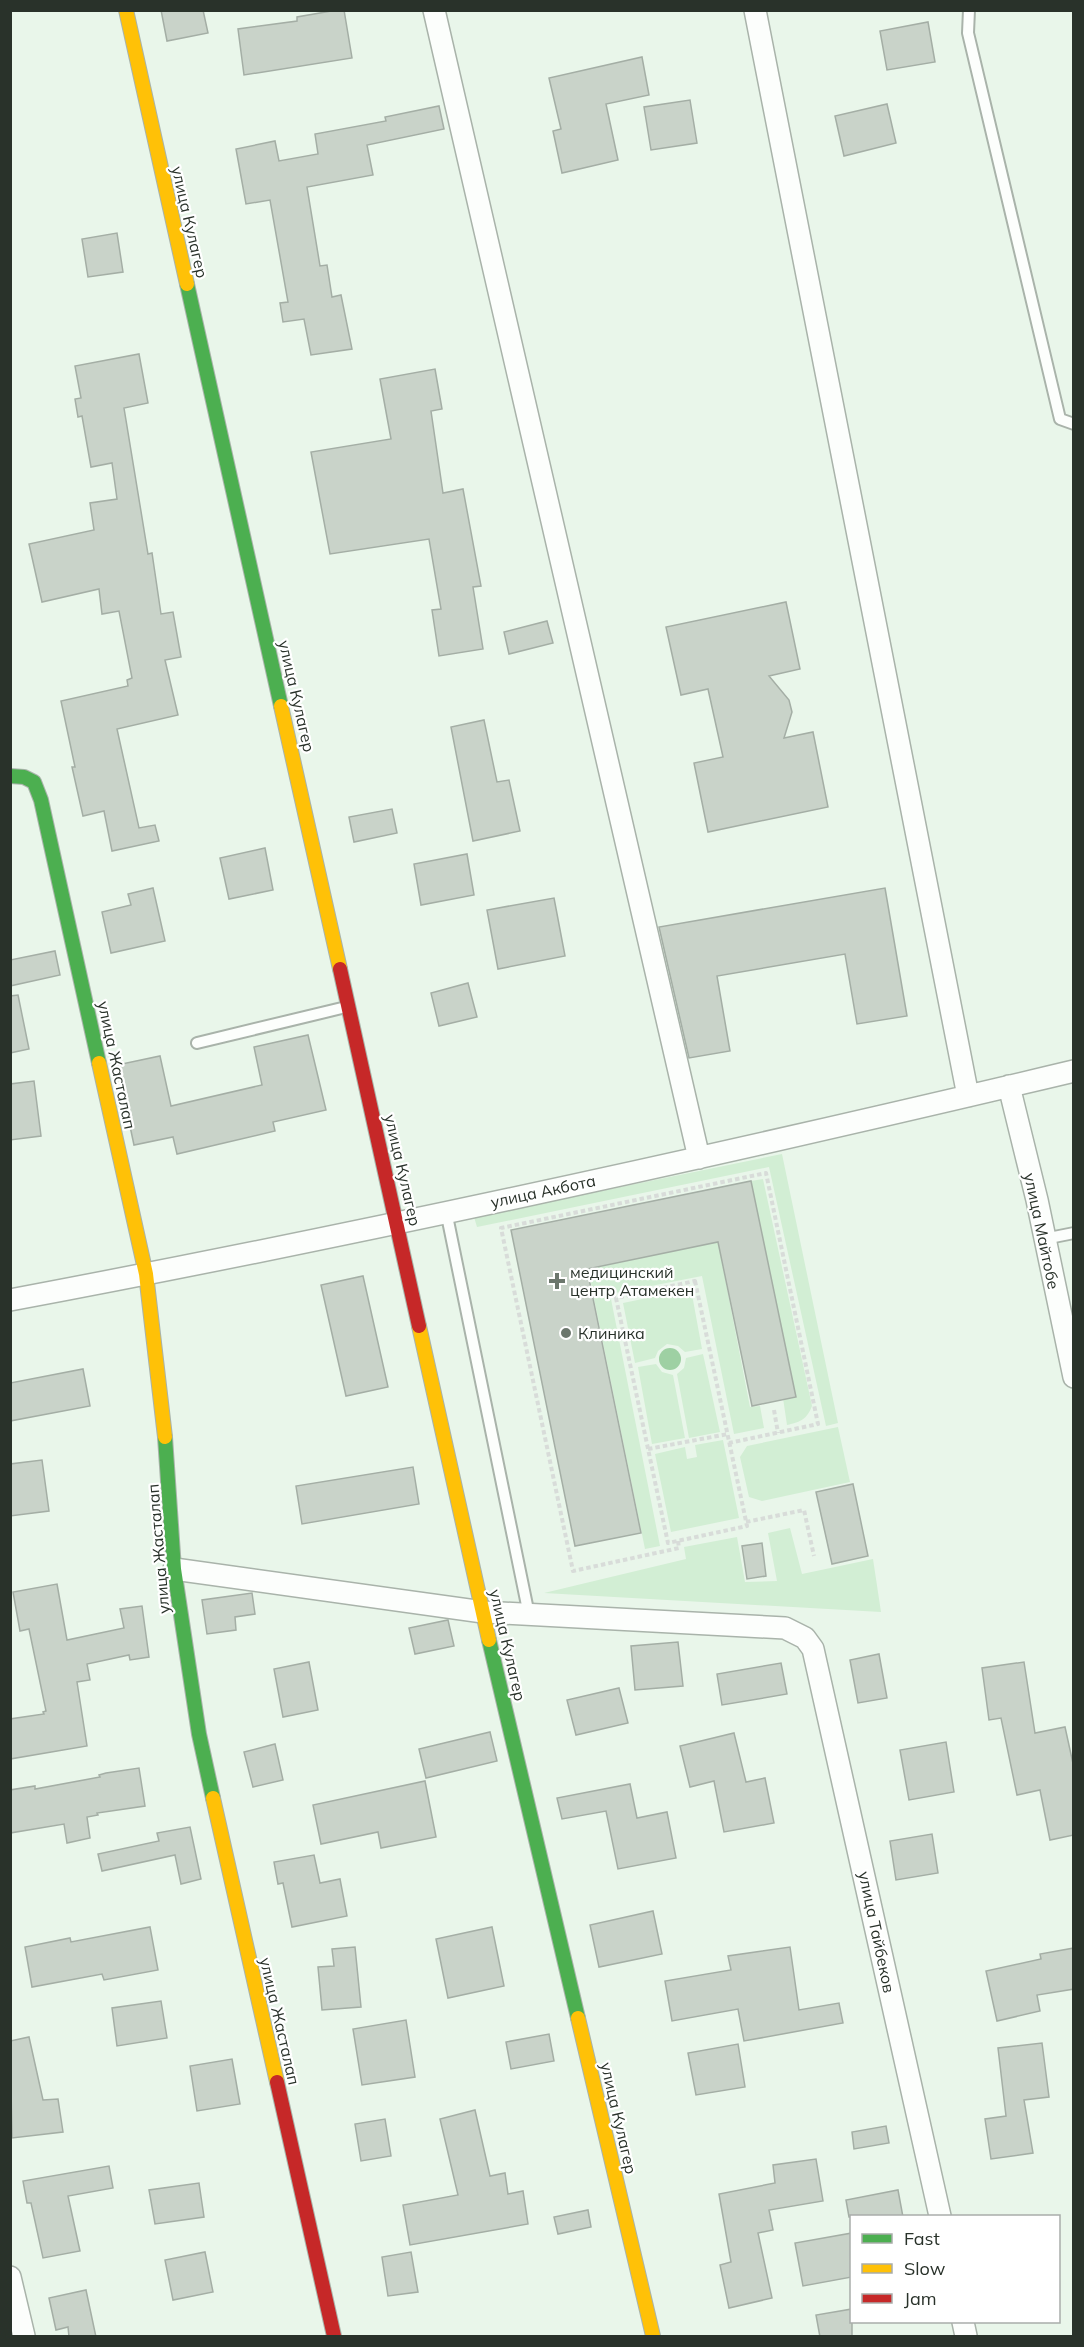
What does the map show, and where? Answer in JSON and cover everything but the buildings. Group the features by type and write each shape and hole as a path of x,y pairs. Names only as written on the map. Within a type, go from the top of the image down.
{"street":[{"name":"улица Кулагер","path":"126,10 483,1612 653,2337"},
{"path":"434,10 699,1158"},
{"path":"755,10 968,1096"},
{"name":"улица Жасталап","path":"10,776 24,777 34,782 41,800 146,1274 164,1422 174,1569 199,1734 334,2337"},
{"name":"улица Акбота","path":"10,1300 398,1223 699,1158 1074,1071"},
{"name":"улица Майтобе","path":"1009,1086 1074,1377"},
{"path":"174,1569 483,1612 529,1615"},
{"name":"улица Тайбеков","path":"529,1615 785,1628 805,1638 813,1649 940,2215"},
{"path":"10,2277 24,2337"}],"lane":[{"path":"969,10 968,33 1060,419 1074,424"},
{"path":"197,1043 349,1006"},
{"path":"446,1211 529,1615"},
{"path":"1044,1239 1074,1233"}],"path":[{"path":"678,1541 679,1548 573,1571 501,1228 766,1173 818,1424 729,1443"},
{"path":"695,1281 728,1434 747,1526 668,1543 616,1298 695,1281"},
{"path":"774,1410 778,1433"},
{"path":"648,1449 728,1434"},
{"path":"746,1522 804,1510 814,1556"}],"shaded area":[{"path":"782,1154 838,1423 826,1426 769,1167 477,1227 474,1217"},
{"path":"763,1179 812,1406 803,1419 787,1425 751,1181"},
{"path":"718,1242 750,1407 760,1406 764,1428 734,1434 702,1276 610,1294 660,1546 645,1549 588,1269"},
{"path":"691,1289 702,1349 685,1352 678,1346 667,1344 658,1351 655,1358 635,1363 623,1303"},
{"path":"670,1348 678,1351 681,1359 678,1367 670,1370 662,1367 659,1359 662,1351"},
{"path":"703,1354 720,1432 689,1438 677,1374 684,1368 686,1358"},
{"path":"656,1364 662,1372 673,1375 685,1438 652,1444 638,1367"},
{"path":"838,1427 850,1482 762,1501 749,1497 740,1457 747,1446"},
{"path":"723,1440 739,1518 671,1532 655,1454 685,1447 687,1459 697,1457 695,1445"},
{"path":"790,1528 802,1574 873,1559 881,1612 544,1593 686,1559 684,1547 737,1537 745,1582 777,1581 768,1533"}],"traffic: fast":[{"path":"187,284 281,706"},
{"path":"10,776 24,777 34,782 41,800 99,1063"},
{"path":"165,1437 174,1569 199,1734 213,1798"},
{"path":"489,1640 578,2018"}],"traffic: slow":[{"path":"126,10 187,284"},
{"path":"281,706 340,969"},
{"path":"99,1063 146,1274 165,1437"},
{"path":"419,1326 489,1640"},
{"path":"213,1798 277,2082"},
{"path":"578,2018 653,2336"}],"traffic: jam":[{"path":"340,969 419,1326"},
{"path":"277,2082 334,2336"}],"place":[{"name":"медицинский центр Атамекен","path":"557,1281"},
{"name":"Клиника","path":"566,1333"}]}
